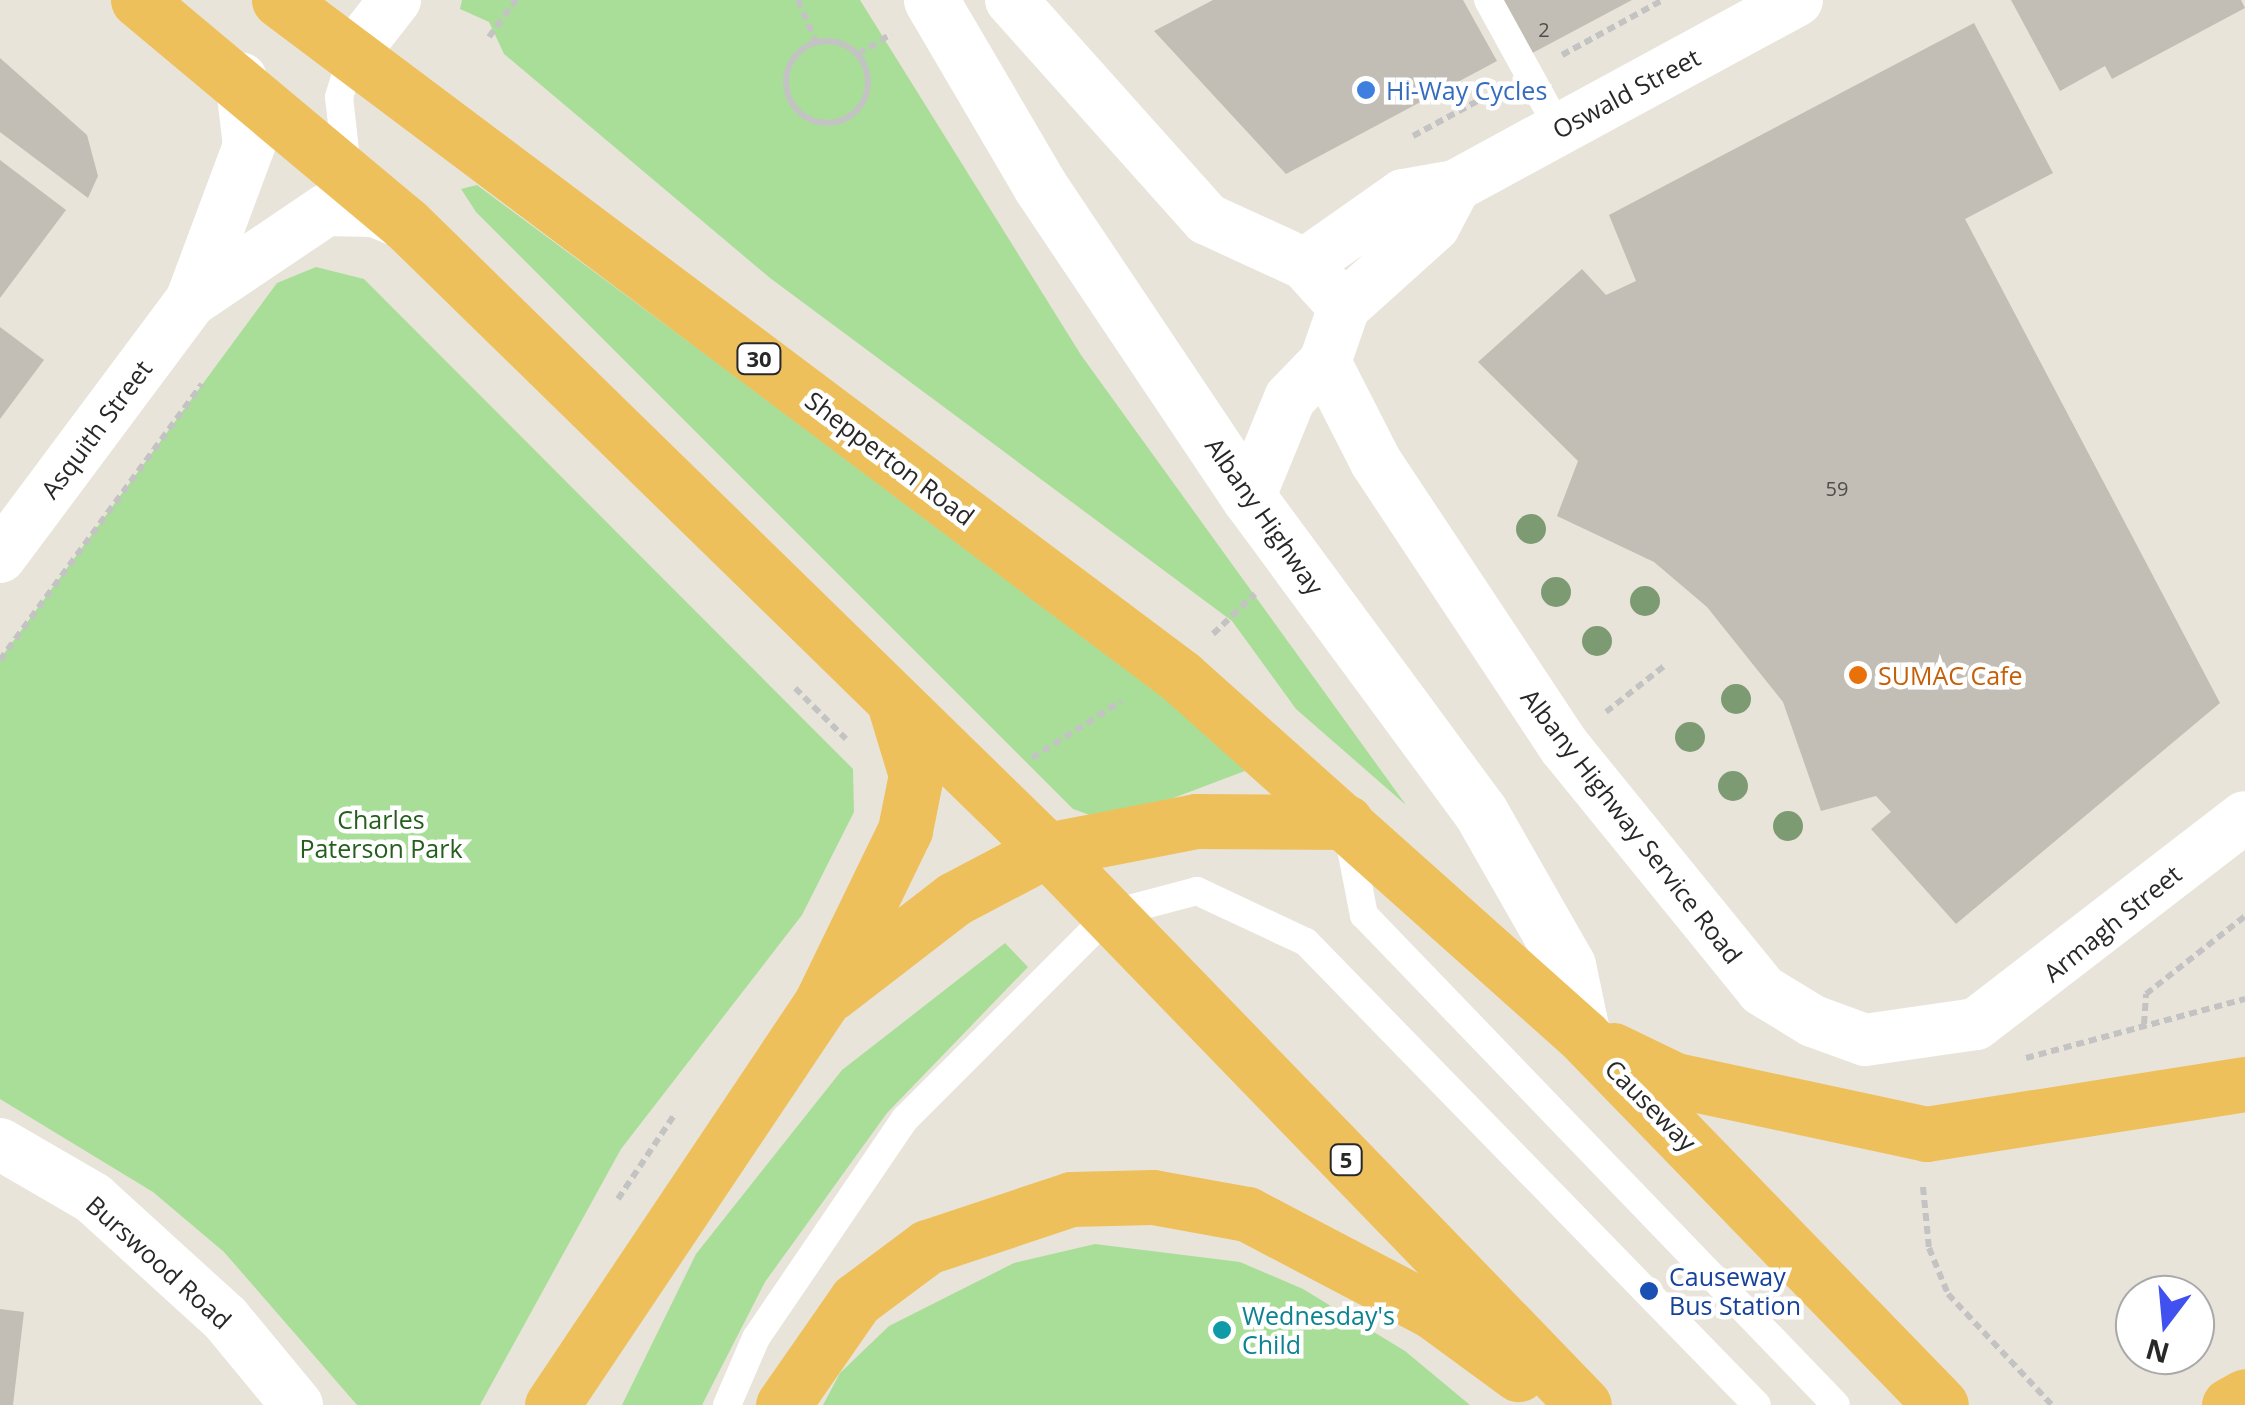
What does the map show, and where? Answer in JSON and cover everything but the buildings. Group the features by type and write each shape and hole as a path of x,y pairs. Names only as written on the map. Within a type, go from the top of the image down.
{"highway":[{"path":"138,0 241,78 406,224 1047,850"},
{"name":"Shepperton Road","path":"279,0 1181,676 1346,822"},
{"path":"552,1405 822,1001 905,830 916,774 893,698"},
{"path":"822,1001 954,899 1047,850 1196,821 1346,822"},
{"name":"Causeway","path":"1346,822 1583,1036 1941,1405"},
{"name":"5","path":"1047,850 1584,1405"},
{"path":"1583,1036 1675,1080 1926,1134 2245,1084"},
{"path":"783,1405 856,1300 927,1247 1071,1199 1154,1198 1247,1214 1432,1311 1561,1405"},
{"path":"2229,1405 2245,1396"}],"main road":[{"name":"Albany Highway","path":"912,16 1040,186 1249,498 1480,811 1568,966 1583,1036"}],"street":[{"path":"352,55 395,0"},
{"path":"1011,0 1206,219 1305,264 1344,307"},
{"name":"Oswald Street","path":"1305,264 1403,195 1455,186 1797,0"},
{"name":"Asquith Street","path":"0,556 191,301 249,146 241,78"},
{"path":"1249,498 1290,398 1325,362 1344,307 1434,226 1455,186"},
{"name":"Asquith Street","path":"191,301 326,210 374,210 406,224"},
{"name":"Albany Highway Service Road","path":"1325,362 1376,462 1518,680 1762,990 1866,1040 1976,1024"},
{"name":"Armagh Street","path":"1976,1024 2245,817"},
{"name":"Burswood Road","path":"0,1144 93,1198 225,1318 298,1405"}],"lane":[{"path":"1488,0 1559,129"},
{"path":"348,175 340,96 352,55"},
{"path":"1346,822 1364,914 1836,1405"},
{"path":"727,1405 756,1338 905,1118 1110,914 1197,891 1306,942 1757,1405"}],"path":[{"path":"489,37 516,0"},
{"path":"798,0 816,42"},
{"path":"1400,144 1662,0"},
{"path":"858,54 912,16"},
{"path":"816,42 858,54"},
{"path":"816,42 792,60 786,90 816,122 858,109 868,82 858,54"},
{"path":"0,660 209,375"},
{"path":"991,797 1118,699 1146,721 1181,676 1264,588"},
{"path":"1596,720 1664,666"},
{"path":"2144,1024 2146,994 2245,916"},
{"path":"2013,1062 2245,999"}],"green space":[{"path":"462,0 860,0 1081,355 1406,805 1296,709 1232,621 770,278 504,54 489,22 460,9"},
{"path":"477,185 1179,705 1245,771 1136,812 1101,819 1073,809 476,212 461,189"},
{"name":"Charles Paterson Park","path":"316,267 364,279 853,769 854,812 802,915 621,1149 480,1405 357,1405 224,1252 153,1192 0,1099 0,659 277,283"},
{"path":"1005,943 1028,967 887,1113 765,1282 702,1405 622,1405 696,1254 842,1070"},
{"path":"1095,1244 1240,1262 1303,1289 1405,1351 1470,1405 823,1405 840,1373 889,1326 1014,1263"}],"place":[{"name":"Hi-Way Cycles","path":"1366,90"},
{"name":"SUMAC Cafe","path":"1858,675"},
{"name":"Causeway Bus Station","path":"1649,1291"},
{"name":"Wednesday's Child","path":"1222,1330"}]}
